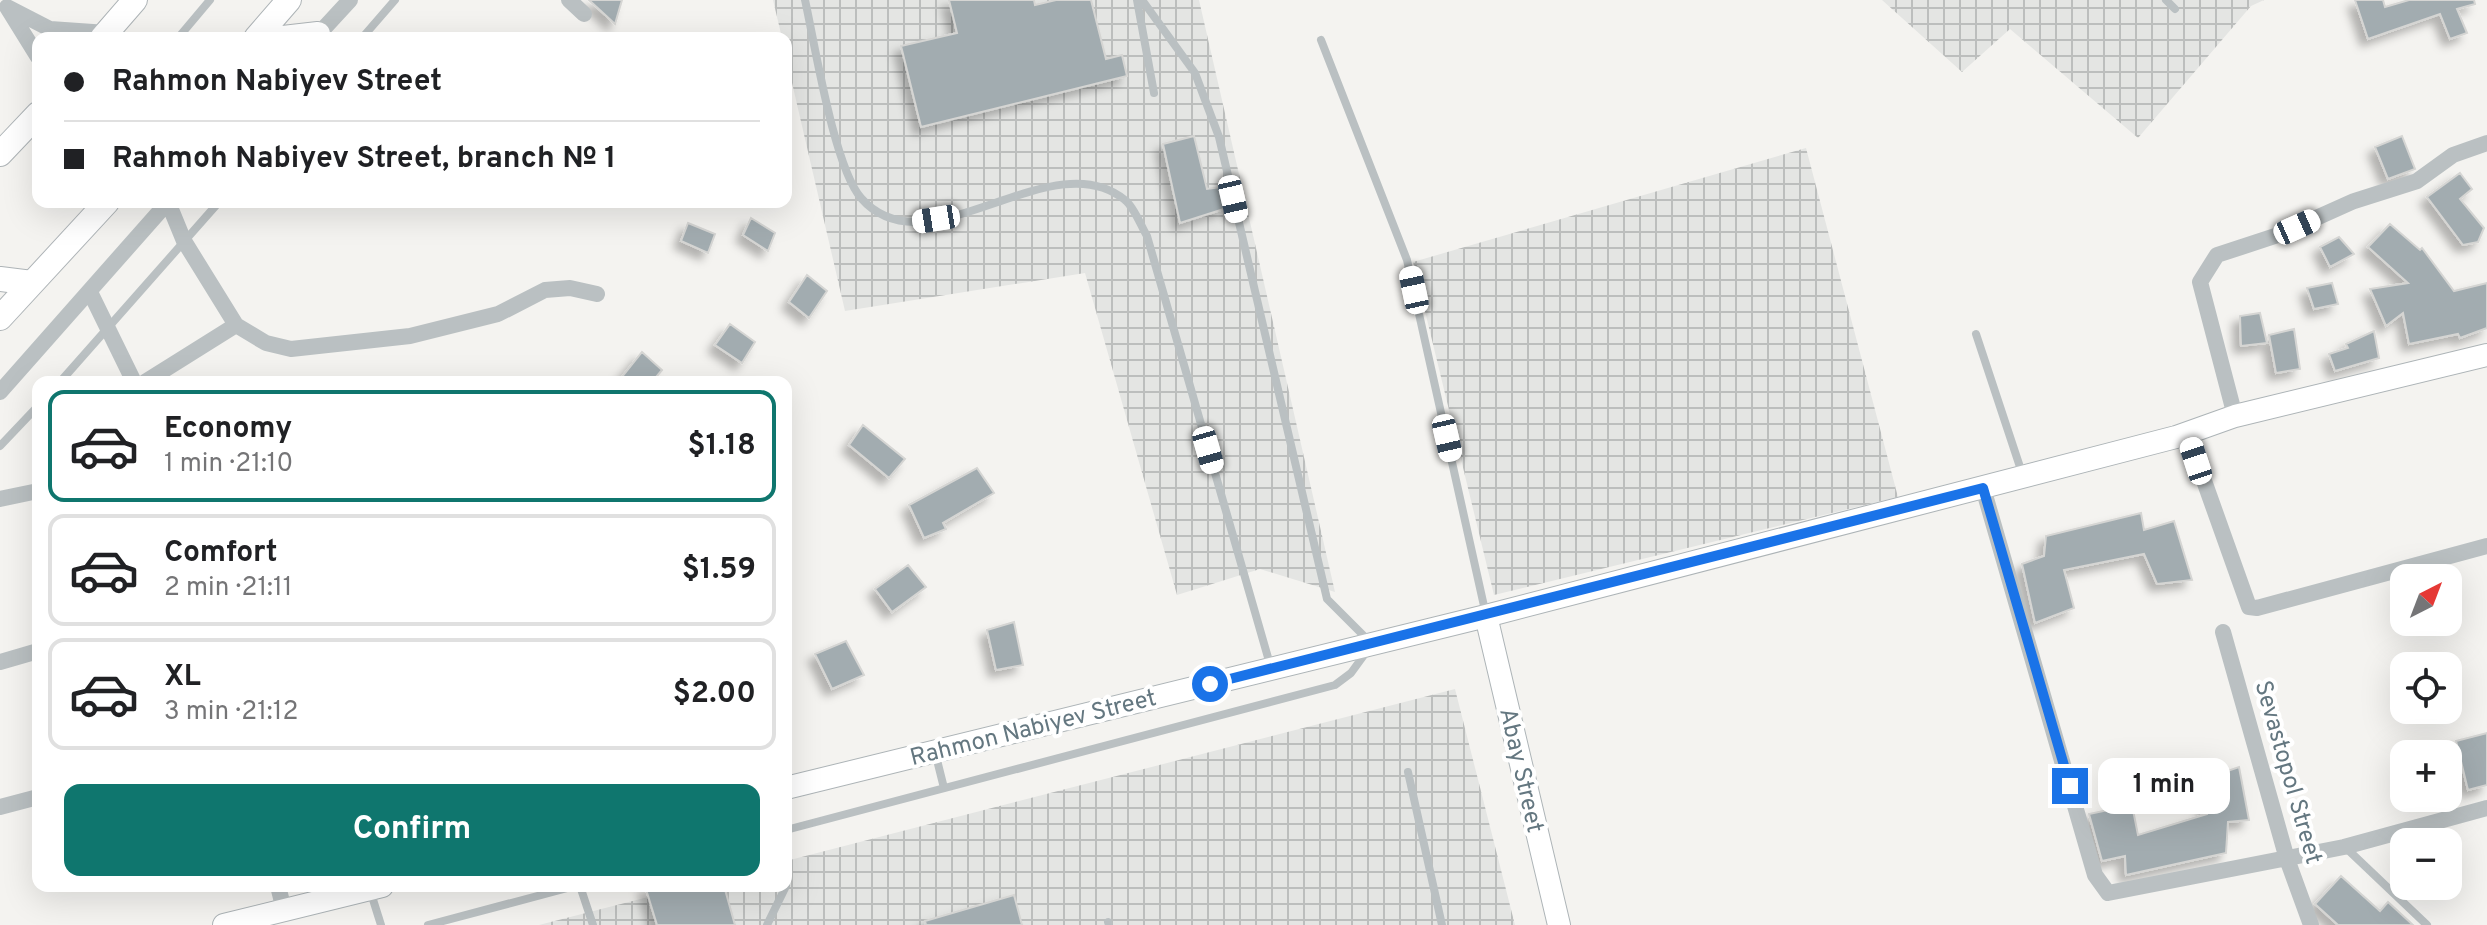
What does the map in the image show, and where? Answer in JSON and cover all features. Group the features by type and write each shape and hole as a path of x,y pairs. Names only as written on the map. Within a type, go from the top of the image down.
{"main road":[{"path":"108,32 135,0"},
{"path":"261,32 289,0"},
{"path":"0,154 32,120"},
{"path":"0,318 101,208"},
{"path":"0,279 32,283"},
{"name":"Rahmon Nabiyev Street","path":"792,787 1486,616 2024,478 2187,433 2235,416 2487,355"},
{"name":"Abay Street","path":"1486,616 1559,925"},
{"path":"224,925 356,892"}],"street":[{"path":"320,32 350,0"},
{"path":"569,0 584,14"},
{"path":"4,3 50,29 78,32"},
{"path":"4,3 32,47"},
{"path":"2235,416 2200,282 2217,255 2278,235 2354,201 2417,181 2453,155 2487,143"},
{"path":"0,392 163,208"},
{"path":"170,208 184,241 236,325 266,343 291,349 410,336 498,314 545,290 570,288 597,294"},
{"path":"90,292 131,376"},
{"path":"155,376 236,325"},
{"path":"2187,433 2249,607 2257,608 2487,546"},
{"path":"1983,488 2095,875 2108,893 2344,847 2487,808"},
{"path":"0,499 32,492"},
{"name":"Sevastopol Street","path":"2223,632 2287,859 2311,925"},
{"path":"0,662 32,653"},
{"path":"0,807 32,799"},
{"path":"280,892 284,910"}],"lane":[{"path":"183,32 210,0"},
{"path":"367,32 395,0"},
{"path":"805,0 843,168 860,197 879,215 908,224 1066,184 1095,184 1127,201 1147,236 1271,669"},
{"path":"1140,0 1154,93"},
{"path":"792,828 1335,685 1351,673 1372,644 1327,599 1219,137 1195,73 1140,0"},
{"path":"2166,0 2175,9"},
{"path":"1321,40 1407,260 1486,616"},
{"path":"66,376 214,208"},
{"path":"1976,334 2024,478"},
{"path":"0,446 32,412"},
{"path":"935,751 944,788"},
{"path":"1408,772 1442,925"},
{"path":"2344,847 2427,925"},
{"path":"377,892 381,925"},
{"path":"428,925 555,892"},
{"path":"580,892 593,925"},
{"path":"767,925 783,892"}],"shaded area":[{"path":"773,0 1199,0 1335,592 1260,569 1177,595 1085,273 845,311 792,83 792,32 781,32"},
{"path":"1882,0 2264,0 2251,6 2138,138 2010,29 1962,72"},
{"path":"1806,148 1898,497 1494,595 1413,262"},
{"path":"1455,689 1515,925 539,925 668,892 792,892 792,859"}],"building":[{"path":"589,0 622,0 615,24"},
{"path":"949,0 1034,0 1035,5 1056,0 1091,0 1106,59 1122,55 1127,76 921,127 901,46 957,33"},
{"path":"2355,0 2383,0 2385,7 2409,0 2474,0 2475,4 2457,9 2467,33 2450,39 2440,14 2368,39"},
{"path":"1194,136 1207,189 1221,187 1227,208 1180,223 1163,144"},
{"path":"2402,136 2415,169 2388,179 2375,147"},
{"path":"2460,173 2472,189 2460,199 2484,228 2478,242 2463,245 2427,197"},
{"path":"751,218 775,233 768,251 743,235"},
{"path":"688,223 715,234 708,253 681,241"},
{"path":"2390,224 2420,250 2422,248 2454,291 2487,283 2487,328 2460,338 2458,334 2409,344 2403,313 2386,326 2370,289 2408,283 2368,247"},
{"path":"2339,237 2354,254 2330,267 2320,247"},
{"path":"807,275 827,291 809,318 789,302"},
{"path":"2332,283 2338,304 2314,309 2307,288"},
{"path":"2260,313 2267,343 2241,346 2240,316"},
{"path":"730,324 755,342 742,363 715,345"},
{"path":"2294,329 2300,369 2276,373 2269,335"},
{"path":"2374,331 2379,358 2335,371 2329,354 2348,348 2346,344"},
{"path":"642,352 662,370 657,376 623,376"},
{"path":"863,425 905,459 889,478 849,445"},
{"path":"977,468 994,493 943,523 946,529 924,538 909,505"},
{"path":"2141,513 2144,530 2174,521 2192,580 2157,584 2144,554 2064,570 2074,608 2035,623 2022,564 2044,556 2046,536"},
{"path":"908,565 926,587 892,612 875,589"},
{"path":"1014,622 1023,665 996,670 987,630"},
{"path":"846,641 864,675 832,689 815,654"},
{"path":"2487,733 2487,785 2468,790 2460,740"},
{"path":"2239,767 2249,820 2228,822 2226,853 2126,875 2125,856 2102,861 2089,814 2132,805 2138,835 2207,814 2201,780"},
{"path":"2341,876 2380,911 2388,902 2413,925 2338,925 2315,904"},
{"path":"647,892 726,892 735,925 657,925"},
{"path":"1014,895 1022,925 926,925 925,921"}],"route":[{"path":"1210,684 1983,488 2070,786"}]}
